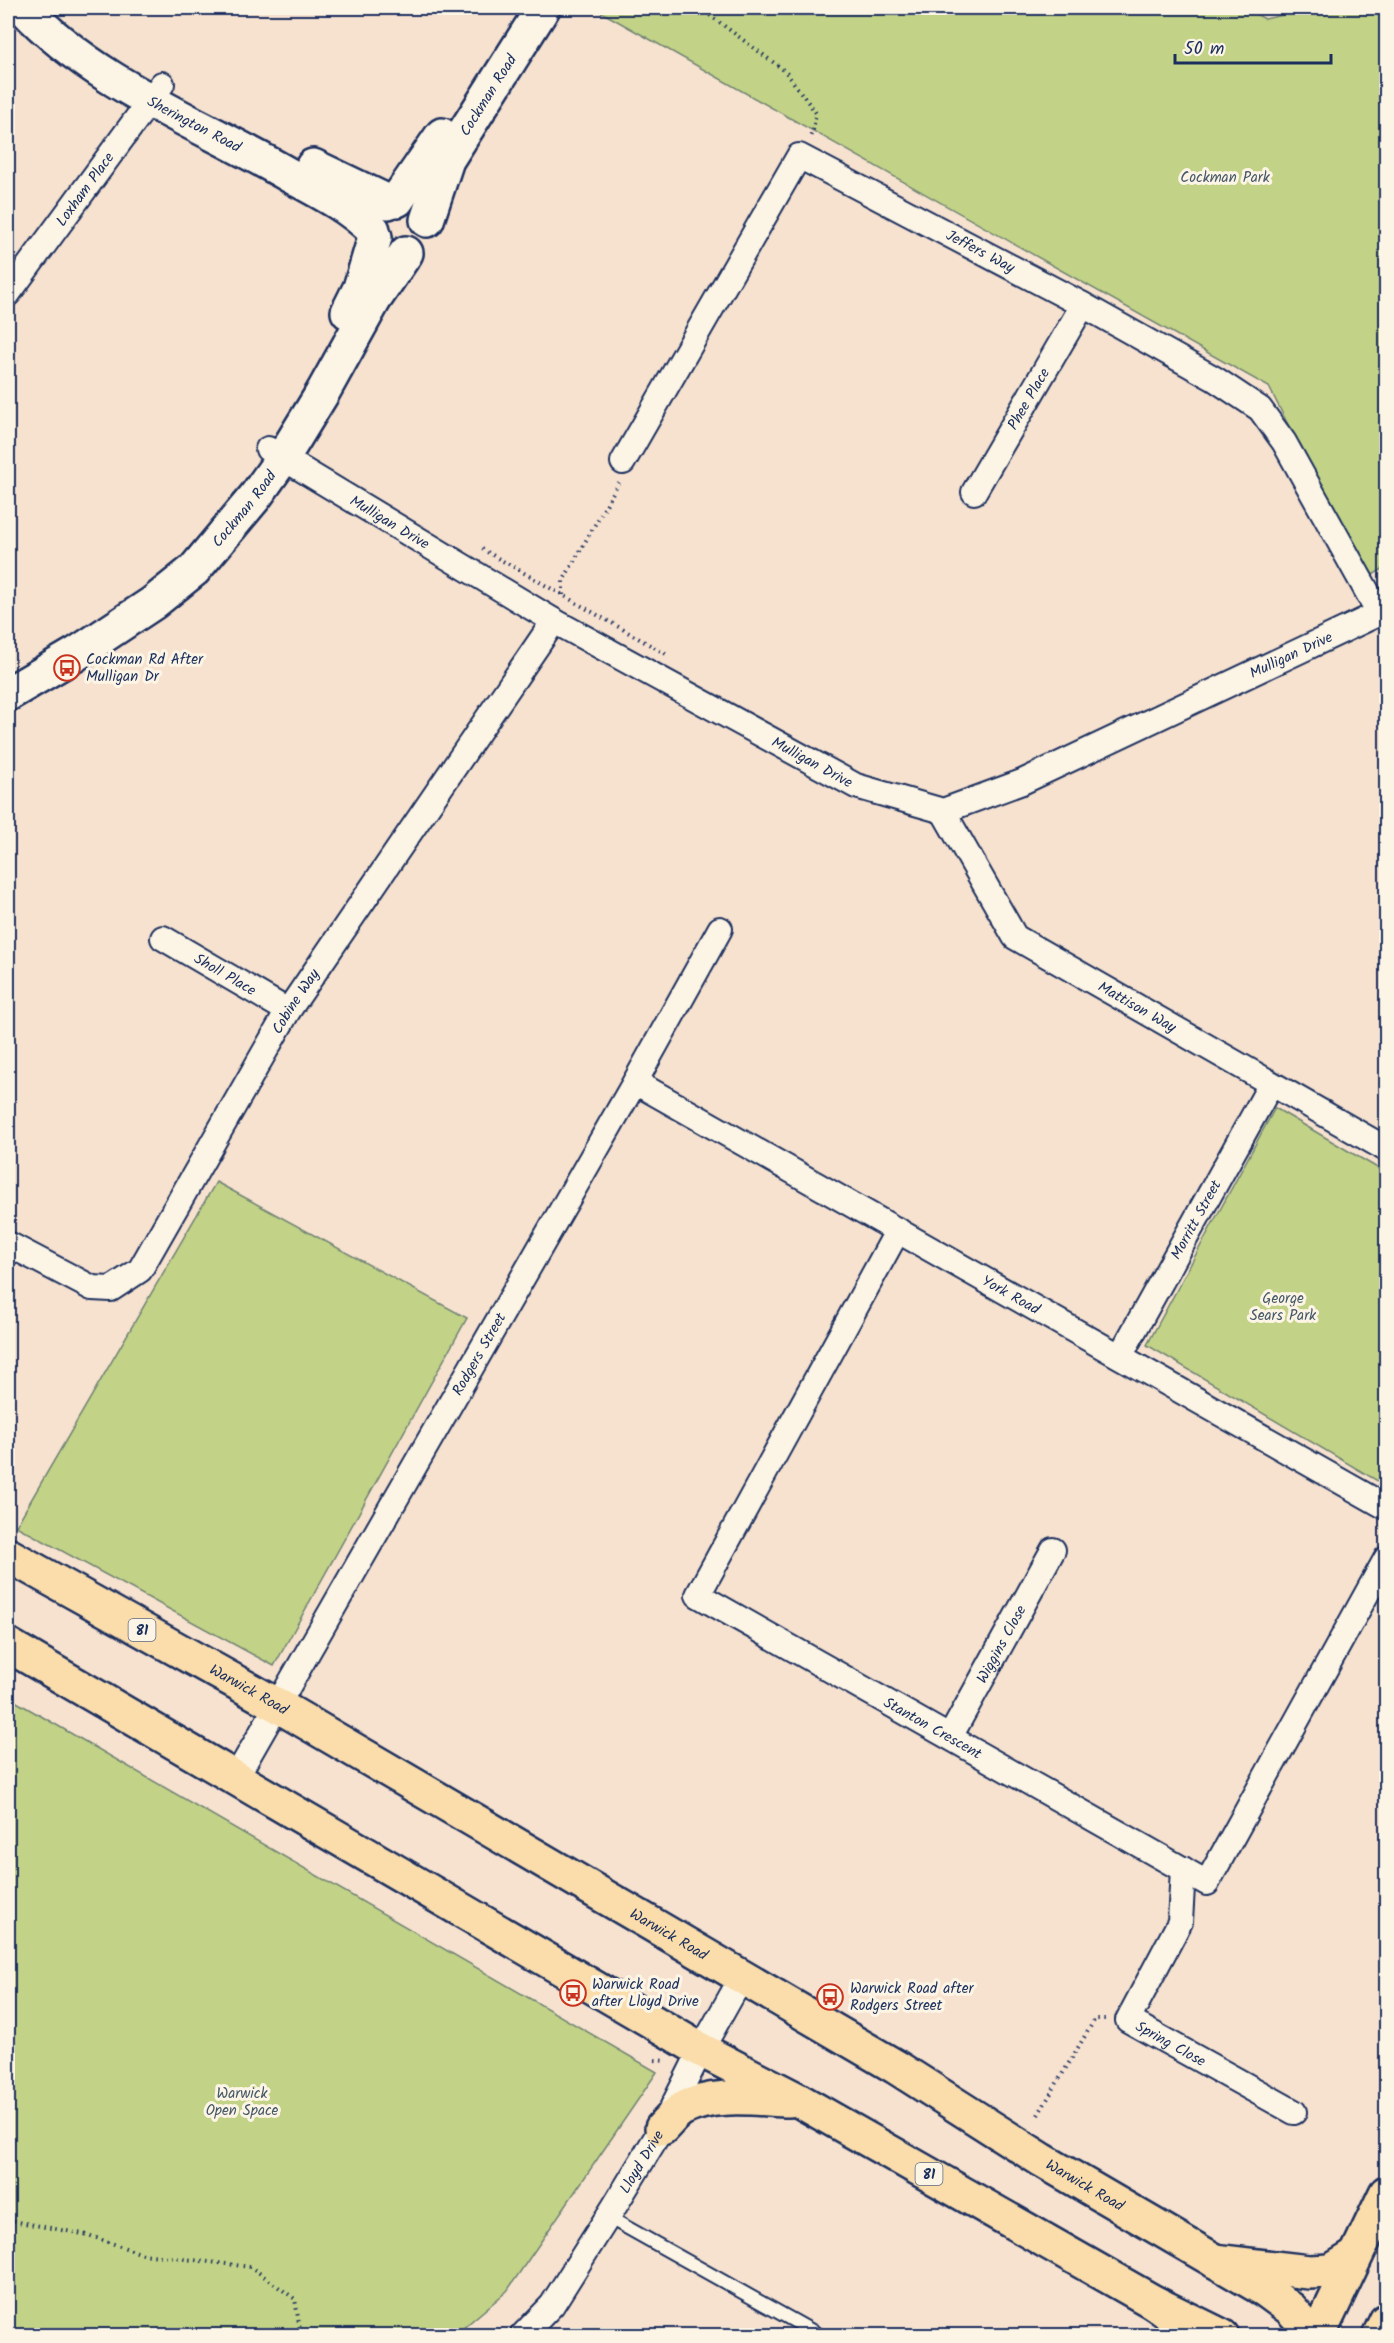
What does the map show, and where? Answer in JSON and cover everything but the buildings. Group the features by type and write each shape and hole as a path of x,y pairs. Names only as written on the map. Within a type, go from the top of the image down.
{"main road":[{"name":"Sherington Road","path":"24,8 65,45 99,68 157,92"},
{"name":"Sherington Road","path":"50,8 157,92 247,150 349,209 383,217"},
{"name":"Cockman Road","path":"8,694 76,654 153,603 194,570 255,497 351,306 367,268 383,217 444,132 484,63 520,8"},
{"name":"Cockman Road","path":"427,220 447,160 543,8"},
{"path":"409,201 416,204 427,220 424,241 416,249 406,253 387,251 383,217 409,201"},
{"name":"Cockman Road","path":"8,672 68,640 159,576 181,556 220,511 275,454 323,392 374,300 406,253"},
{"name":"Warwick Road","path":"8,1555 278,1705 896,2067 1042,2160 1265,2290 1291,2309 1317,2336"},
{"name":"81","path":"8,1644 701,2050 800,2101 1155,2303 1222,2336"},
{"path":"662,2128 681,2109 704,2102 726,2098 800,2101"},
{"path":"1317,2336 1386,2193"},
{"path":"1215,2261 1309,2272 1331,2271 1355,2256"},
{"path":"1155,2303 1201,2336"},
{"path":"1379,2336 1386,2321"}],"street":[{"name":"Loxham Place","path":"8,294 157,92"},
{"name":"Jeffers Way","path":"799,156 1083,305 1215,379 1260,409 1284,442 1383,611"},
{"path":"623,462 799,156"},
{"name":"Phee Place","path":"974,492 1083,305"},
{"name":"Mulligan Drive","path":"275,454 554,621 856,786 942,811 1022,783 1383,611"},
{"name":"Cobine Way","path":"8,1244 92,1288 111,1289 140,1270 288,1011 554,621"},
{"name":"Mattison Way","path":"942,811 1015,938 1386,1149"},
{"name":"Rodgers Street","path":"235,1779 635,1082 720,928"},
{"name":"Sholl Place","path":"163,938 288,1011"},
{"name":"York Road","path":"635,1082 1386,1507"},
{"name":"Morritt Street","path":"1120,1356 1271,1084"},
{"name":"Stanton Crescent","path":"898,1230 698,1595 1207,1882 1386,1559"},
{"name":"Wiggins Close","path":"950,1737 1053,1550"},
{"name":"Spring Close","path":"1183,1869 1180,1922 1128,2020 1294,2112"},
{"name":"Lloyd Drive","path":"522,2336 552,2305 608,2217 662,2128 701,2050 742,1977"}],"lane":[{"path":"608,2217 821,2336"}],"path":[{"path":"700,8 785,71 816,113 813,130 799,156"},
{"path":"563,596 563,581 618,485 623,462"},
{"path":"473,544 667,655"},
{"path":"1038,2115 1095,2019 1128,2020"},
{"path":"8,2220 88,2235 143,2254 251,2267 295,2299 301,2336"}],"green space":[{"name":"Cockman Park","path":"594,8 1244,8 1265,19 1313,8 1386,8 1386,567 1366,579 1269,387"},
{"name":"George Sears Park","path":"1275,1108 1386,1173 1386,1486 1147,1345"},
{"path":"216,1182 467,1318 274,1666 16,1526"},
{"name":"Warwick Open Space","path":"8,1697 657,2072 507,2291 455,2335 8,2335"}],"place":[{"name":"Cockman Rd After Mulligan Dr","path":"67,668"},
{"name":"Warwick Road after Lloyd Drive","path":"573,1993"},
{"name":"Warwick Road after Rodgers Street","path":"830,1997"}]}
